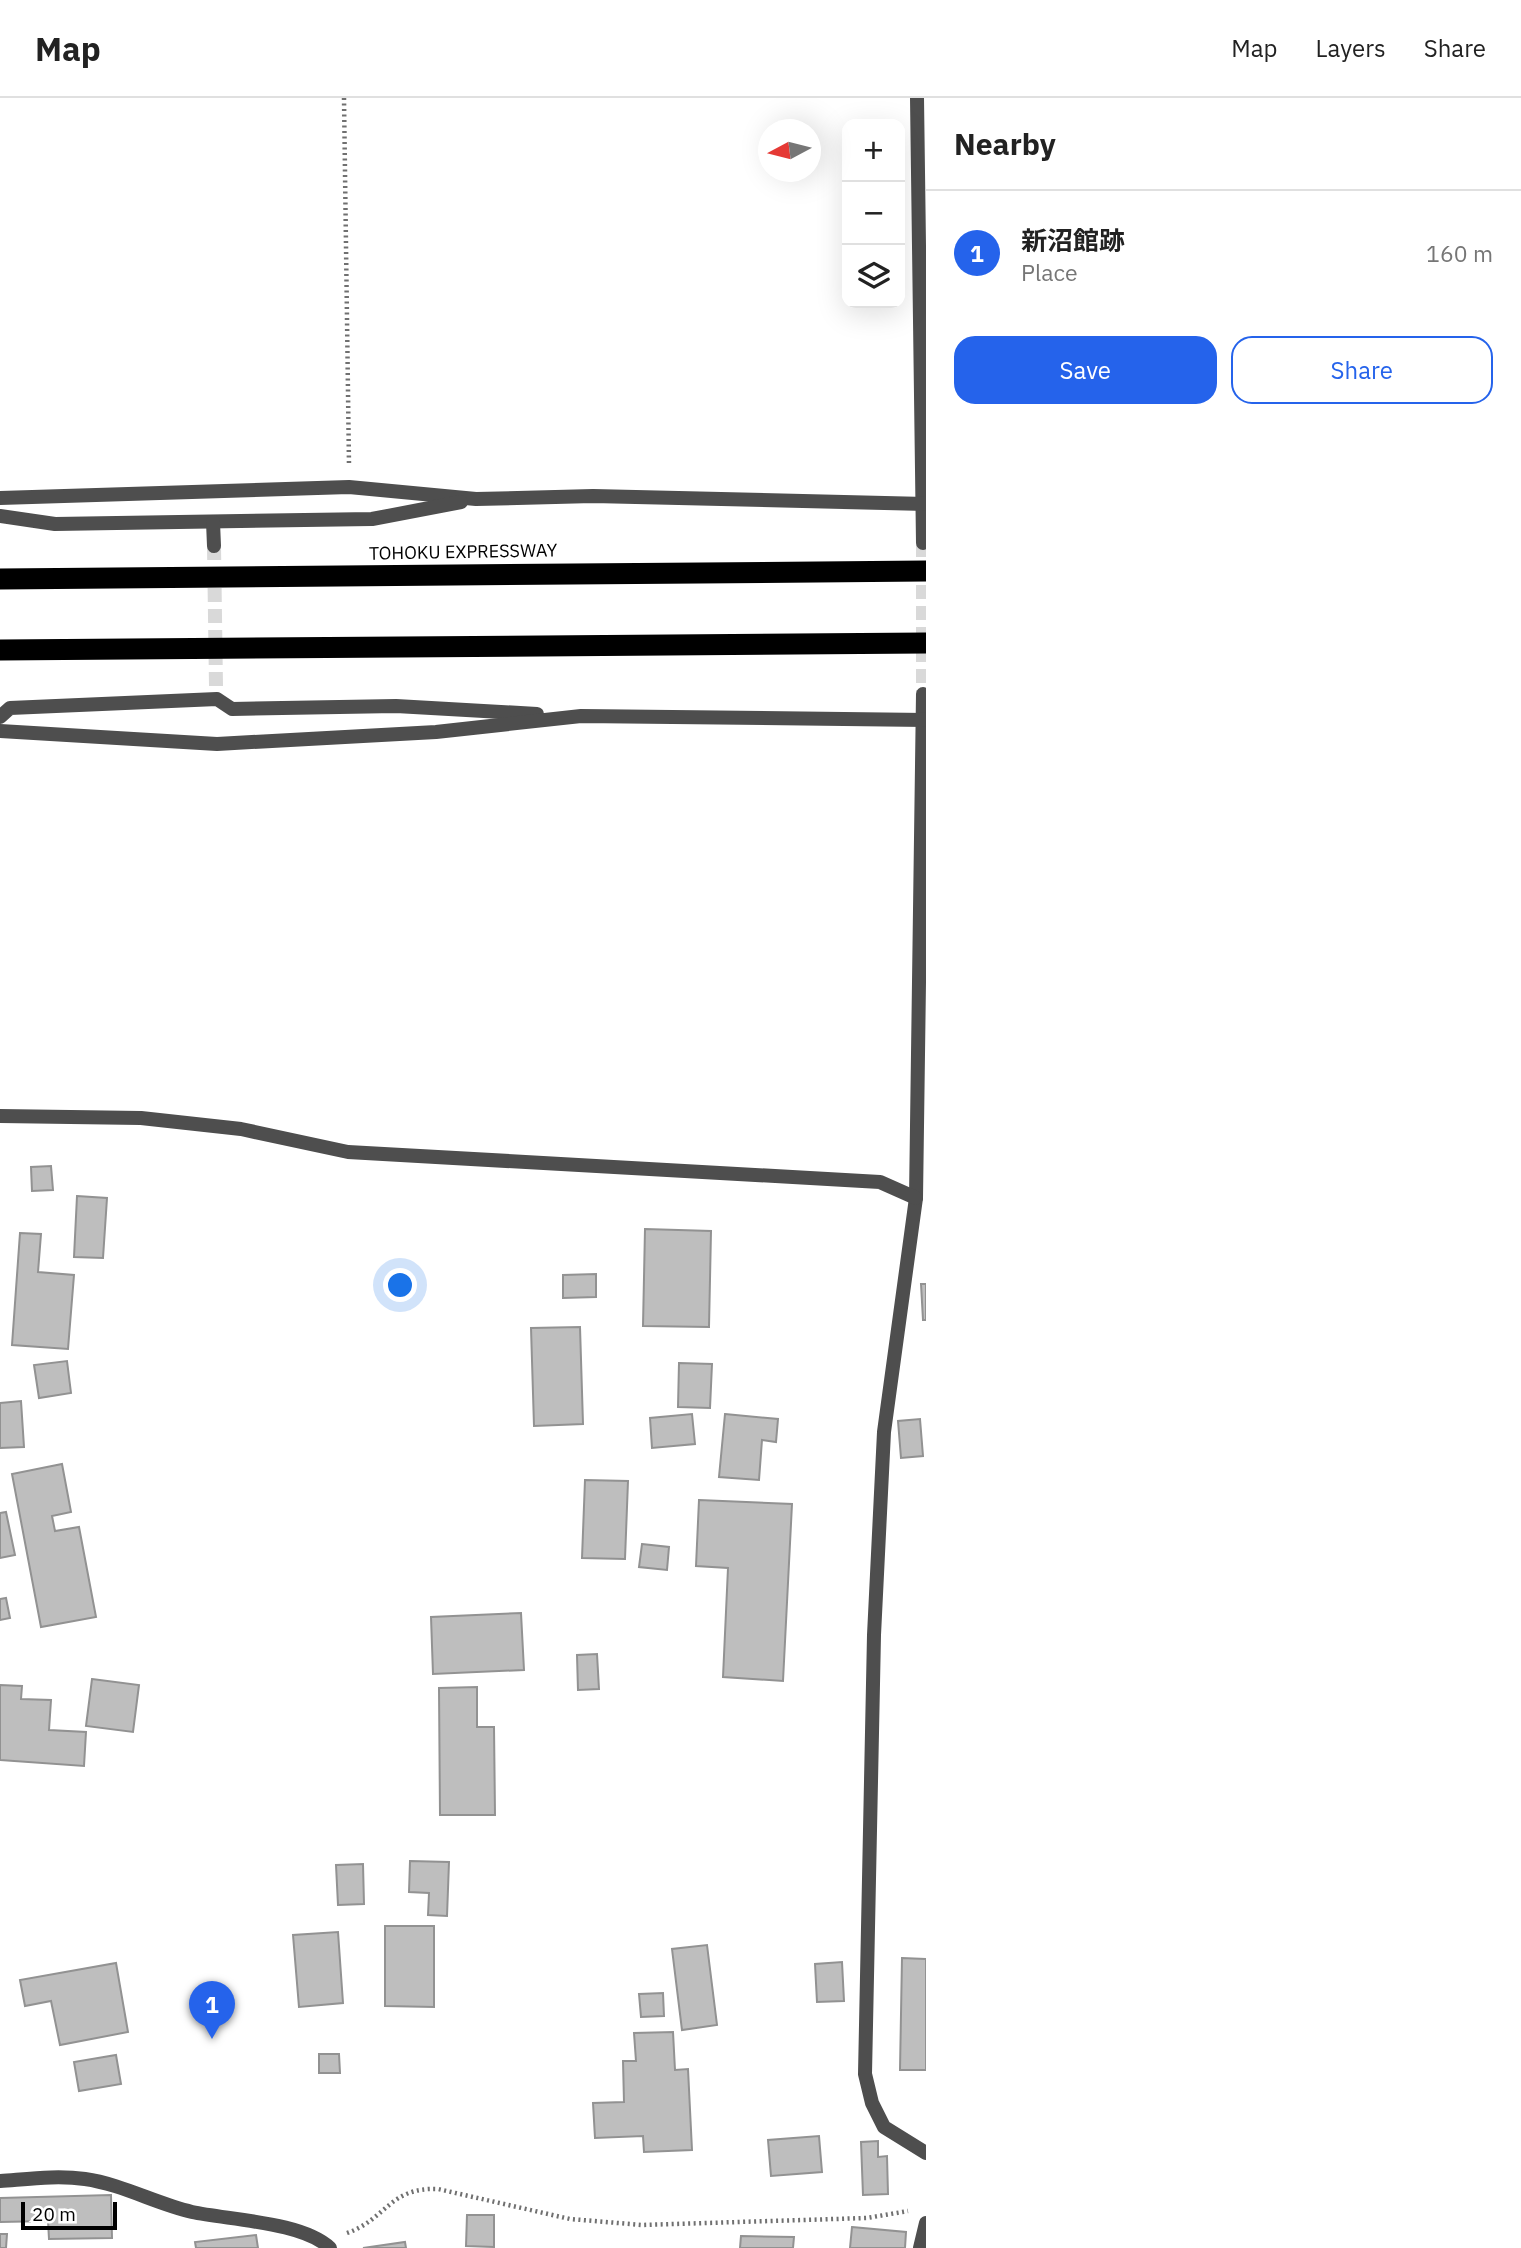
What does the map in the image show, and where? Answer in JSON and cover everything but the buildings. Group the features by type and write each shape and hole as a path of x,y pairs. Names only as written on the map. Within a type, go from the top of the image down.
{"highway":[{"name":"TOHOKU EXPRESSWAY","path":"0,579 926,570"},
{"path":"0,650 926,643"}],"street":[{"path":"917,98 923,543"},
{"path":"0,498 349,487 476,499 593,496 923,504"},
{"path":"0,516 55,524 372,519 476,499"},
{"path":"213,522 214,546"},
{"path":"0,718 10,708 216,692 232,709 396,706 581,716 925,720"},
{"path":"923,694 925,720 916,1198 884,1432 874,1635 865,2074 872,2103 884,2127 926,2153"},
{"path":"0,731 216,744 436,732 581,716"},
{"path":"0,1116 154,1119 241,1129 348,1152 880,1182 916,1198"},
{"path":"0,2181 53,2177 88,2179 191,2212 300,2231 327,2245"},
{"path":"920,2248 926,2222"}],"path":[{"path":"345,98 349,487"},
{"path":"327,2245 360,2229 399,2197 418,2188 438,2189 570,2219 642,2225 867,2218 914,2210"}],"tunnel":[{"path":"923,543 923,694"},
{"path":"214,546 216,686"}],"place":[{"name":"新沼館跡","path":"212,2039"}]}
